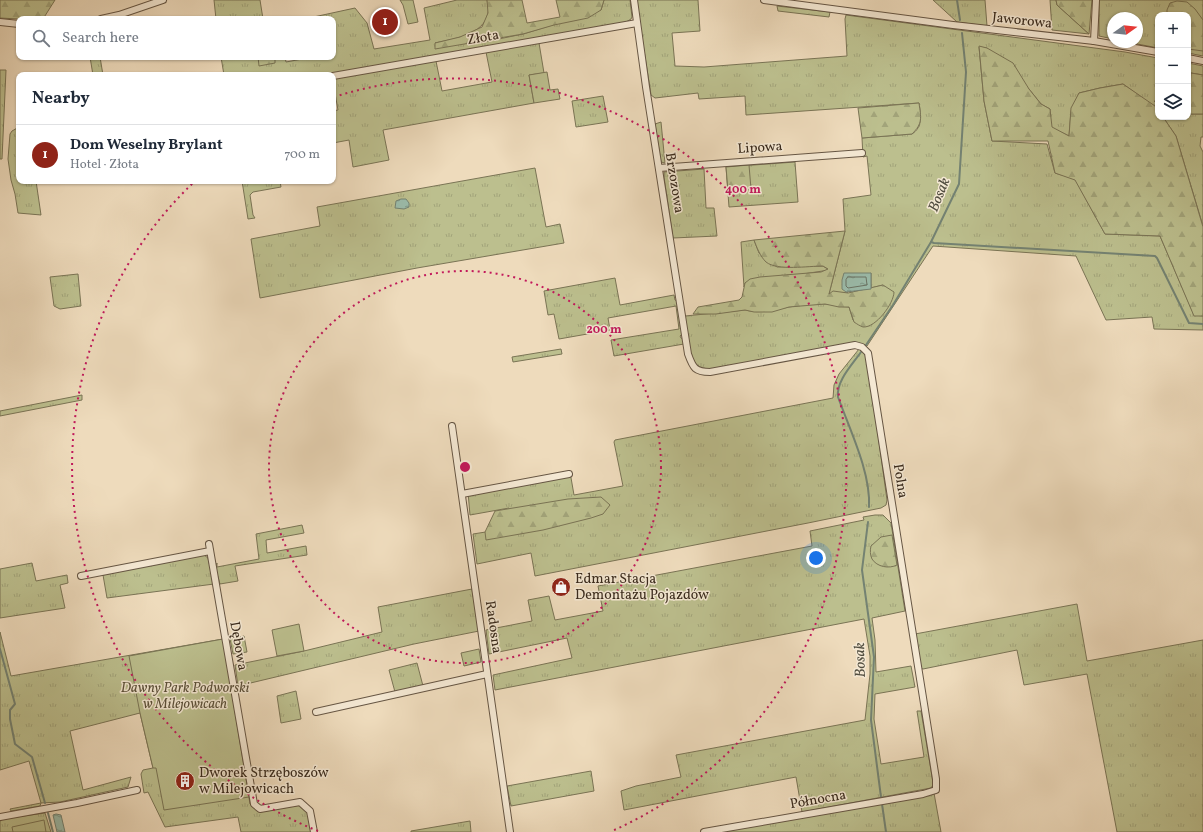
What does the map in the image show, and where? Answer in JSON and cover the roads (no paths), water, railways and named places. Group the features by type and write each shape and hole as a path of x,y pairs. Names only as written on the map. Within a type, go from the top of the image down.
{"street":[{"path":"114,16 163,0"},
{"name":"Brzozowa","path":"634,0 688,354 695,369"},
{"name":"Jaworowa","path":"764,0 953,25 1094,41 1155,51"},
{"path":"1094,41 1096,0"},
{"path":"0,22 16,24"},
{"name":"Złota","path":"336,75 637,23"},
{"path":"1191,59 1203,61"},
{"name":"Lipowa","path":"659,168 862,153"},
{"name":"Polna","path":"695,369 702,372 710,372 855,345 862,347 868,353 936,790"},
{"name":"Radosna","path":"452,426 510,832"},
{"path":"462,494 569,474"},
{"name":"Dębowa","path":"81,576 210,548 254,804 260,809 300,802 310,811 314,832"},
{"path":"316,712 487,674"},
{"path":"0,817 137,790"},
{"name":"Północna","path":"704,832 923,794 936,790"}],"water":[{"path":"406,199 409,203 409,207 404,209 395,208 396,201"},
{"path":"844,273 871,273 871,289 846,292 842,289"},
{"path":"53,815 61,815 65,832 57,832"}],"waterway":[{"name":"Bosak","path":"957,0 960,20"},
{"name":"Bosak","path":"866,345 893,305 931,242 959,184 966,72 962,33"},
{"path":"931,242 1155,256 1189,323 1203,324"},
{"name":"Bosak","path":"861,352 842,379 839,385 838,397 854,437 867,480 869,507"},
{"name":"Bosak","path":"868,522 862,570 874,657 871,720 881,797"},
{"path":"0,649 15,704 10,710 10,719 15,744 32,757 45,803"},
{"name":"Bosak","path":"882,804 886,832"},
{"path":"48,813 53,832"}],"place":[{"name":"Dom Weselny Brylant","path":"385,22"},
{"name":"Edmar Stacja Demontażu Pojazdów","path":"561,587"},
{"name":"Dworek Strzęboszów w Milejowicach","path":"185,781"}],"park label":[{"name":"Dawny Park Podworski w Milejowicach","path":"185,696"}]}
